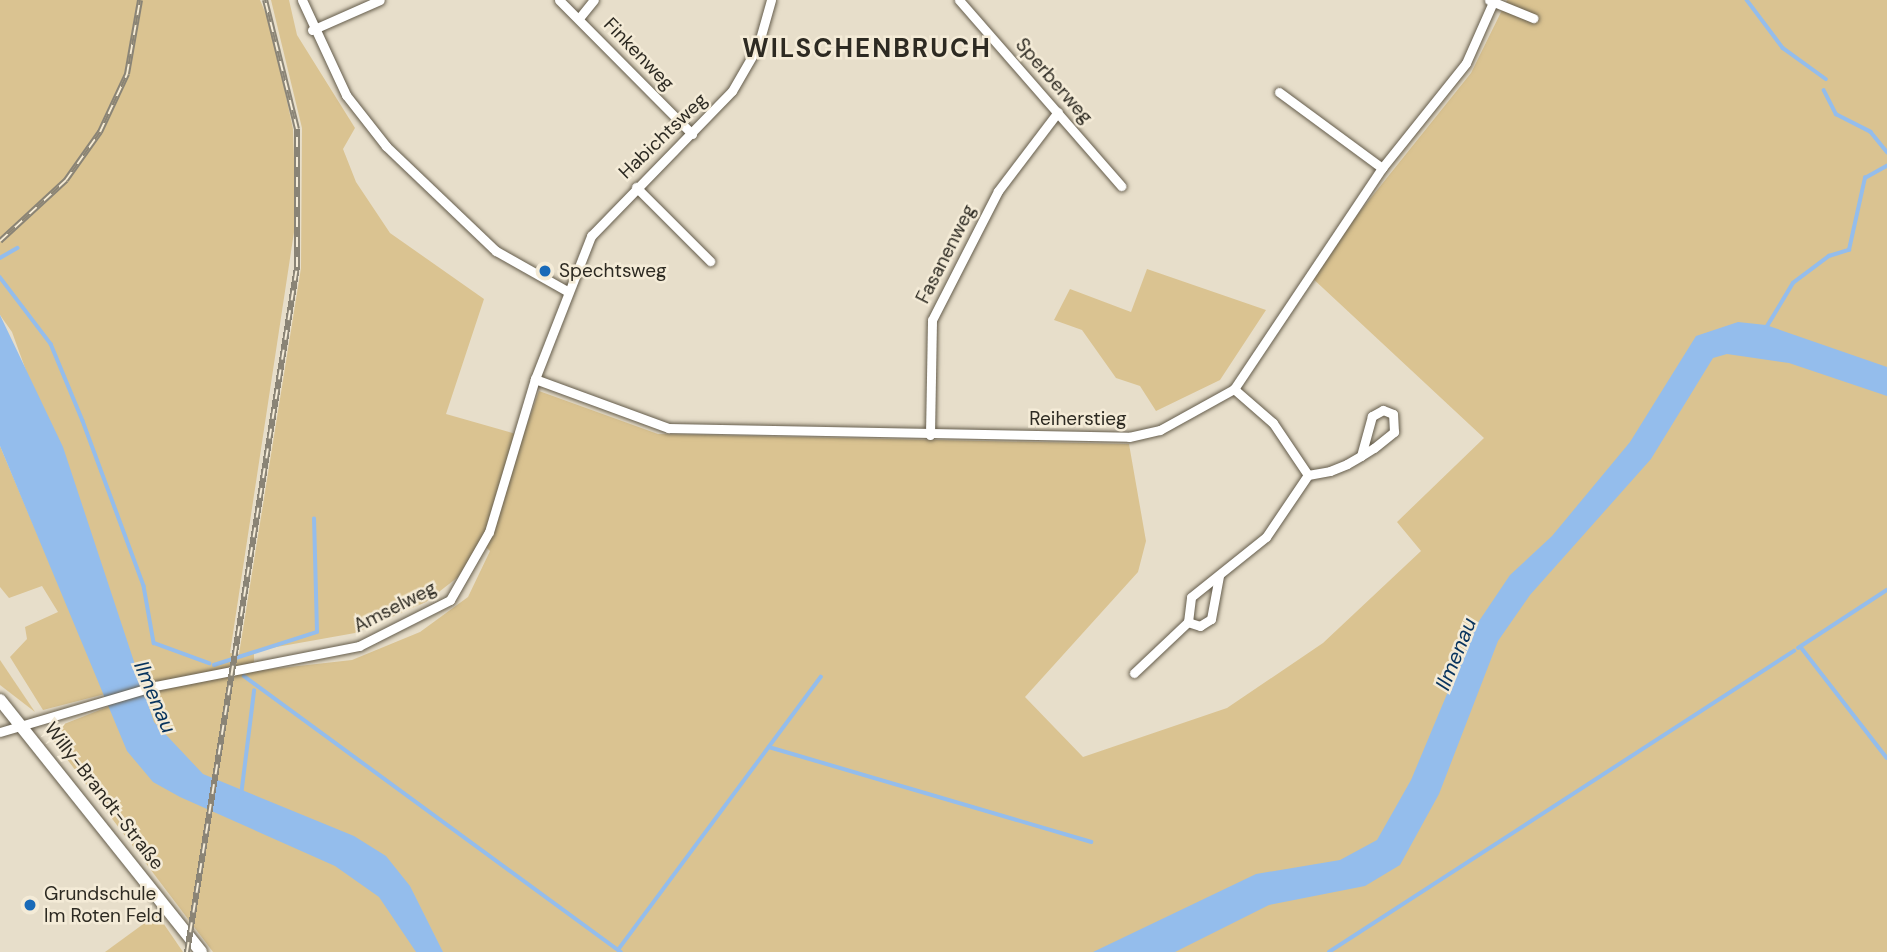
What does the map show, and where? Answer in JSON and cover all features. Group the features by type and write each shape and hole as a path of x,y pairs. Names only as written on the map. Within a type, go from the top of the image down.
{"main road":[{"name":"Willy-Brandt-Straße","path":"0,700 201,952"}],"street":[{"path":"302,0 312,30 346,96 386,146 496,251 567,291"},
{"path":"312,30 380,0"},
{"name":"Finkenweg","path":"559,0 580,17 692,134"},
{"path":"580,17 594,0"},
{"name":"Habichtsweg","path":"567,291 590,236 635,187 692,134 747,68 771,0"},
{"name":"Sperberweg","path":"959,0 1121,187"},
{"path":"1490,1 1533,18"},
{"name":"Reiherstieg","path":"536,379 654,426 930,435 1142,436 1217,404 1234,390 1382,168 1466,63 1490,1"},
{"path":"1279,92 1382,168"},
{"name":"Fasanenweg","path":"930,435 932,320 998,191 1058,112"},
{"path":"635,187 710,261"},
{"name":"Amselweg","path":"21,723 155,686 339,652 450,600 489,532 536,379 567,291"},
{"path":"1234,390 1273,423 1308,475"},
{"path":"1134,673 1188,622 1191,597 1266,537 1308,475 1361,456 1394,432 1393,414 1383,410 1372,416 1361,456"},
{"path":"1188,622 1200,626 1212,619 1219,576"},
{"path":"0,732 21,723"}],"shaded area":[{"path":"0,0 260,0 271,26 293,129 296,219 230,653 239,654 301,268 302,128 271,0 289,0 297,35 355,128 343,149 356,182 390,233 484,299 446,414 523,436 539,391 658,434 1129,444 1146,541 1138,572 1025,697 1083,757 1227,708 1323,643 1421,551 1397,522 1484,438 1309,275 1471,73 1507,0 1887,0 1887,952 213,952 51,738 54,728 110,706 112,711 147,701 145,695 156,692 153,680 139,682 12,332 0,315","holes":["480,541 490,551 468,597 420,632 352,660 254,671 254,651 355,633 426,602 458,577"]},
{"path":"1147,269 1266,310 1220,380 1156,411 1140,386 1116,378 1082,330 1054,320 1070,289 1131,312"},
{"path":"0,446 105,694 43,710 10,657 27,639 25,627 58,612 42,586 9,598 0,587"},
{"path":"0,660 35,712 0,685"},
{"path":"157,914 183,952 105,952"}],"water":[{"path":"0,315 63,447 154,722 203,774 354,836 386,856 410,886 443,952 416,952 379,897 335,866 180,797 153,782 127,751 0,446"},
{"path":"1738,322 1766,325 1887,367 1887,396 1789,363 1727,354 1713,358 1651,459 1530,595 1498,641 1439,794 1400,865 1365,886 1269,905 1175,952 1093,952 1256,874 1340,860 1377,840 1411,780 1475,627 1510,575 1552,536 1630,442 1696,336"}],"waterway":[{"path":"1747,0 1783,48 1826,79"},
{"path":"1824,90 1836,114 1871,132 1887,152"},
{"path":"1766,328 1793,283 1829,256 1849,250 1865,178 1887,166"},
{"path":"0,258 17,248"},
{"path":"0,277 51,344 83,421 144,586 154,643 209,663"},
{"path":"214,665 317,632 314,519"},
{"path":"1798,648 1887,590"},
{"path":"1801,647 1887,758"},
{"path":"1329,952 1794,651"},
{"path":"244,676 621,952"},
{"path":"618,950 821,677"},
{"path":"241,796 254,691"},
{"path":"769,747 1091,842"}],"railway":[{"path":"0,241 66,180 100,132 127,74 140,0"},
{"path":"187,952 297,267 297,129 265,0"}],"place":[{"name":"Spechtsweg","path":"545,271"},
{"name":"Grundschule Im Roten Feld","path":"30,905"}],"district":[{"name":"WILSCHENBRUCH","path":"867,49"}],"water label":[{"name":"Ilmenau","path":"1456,654"},
{"name":"Ilmenau","path":"155,697"}]}
